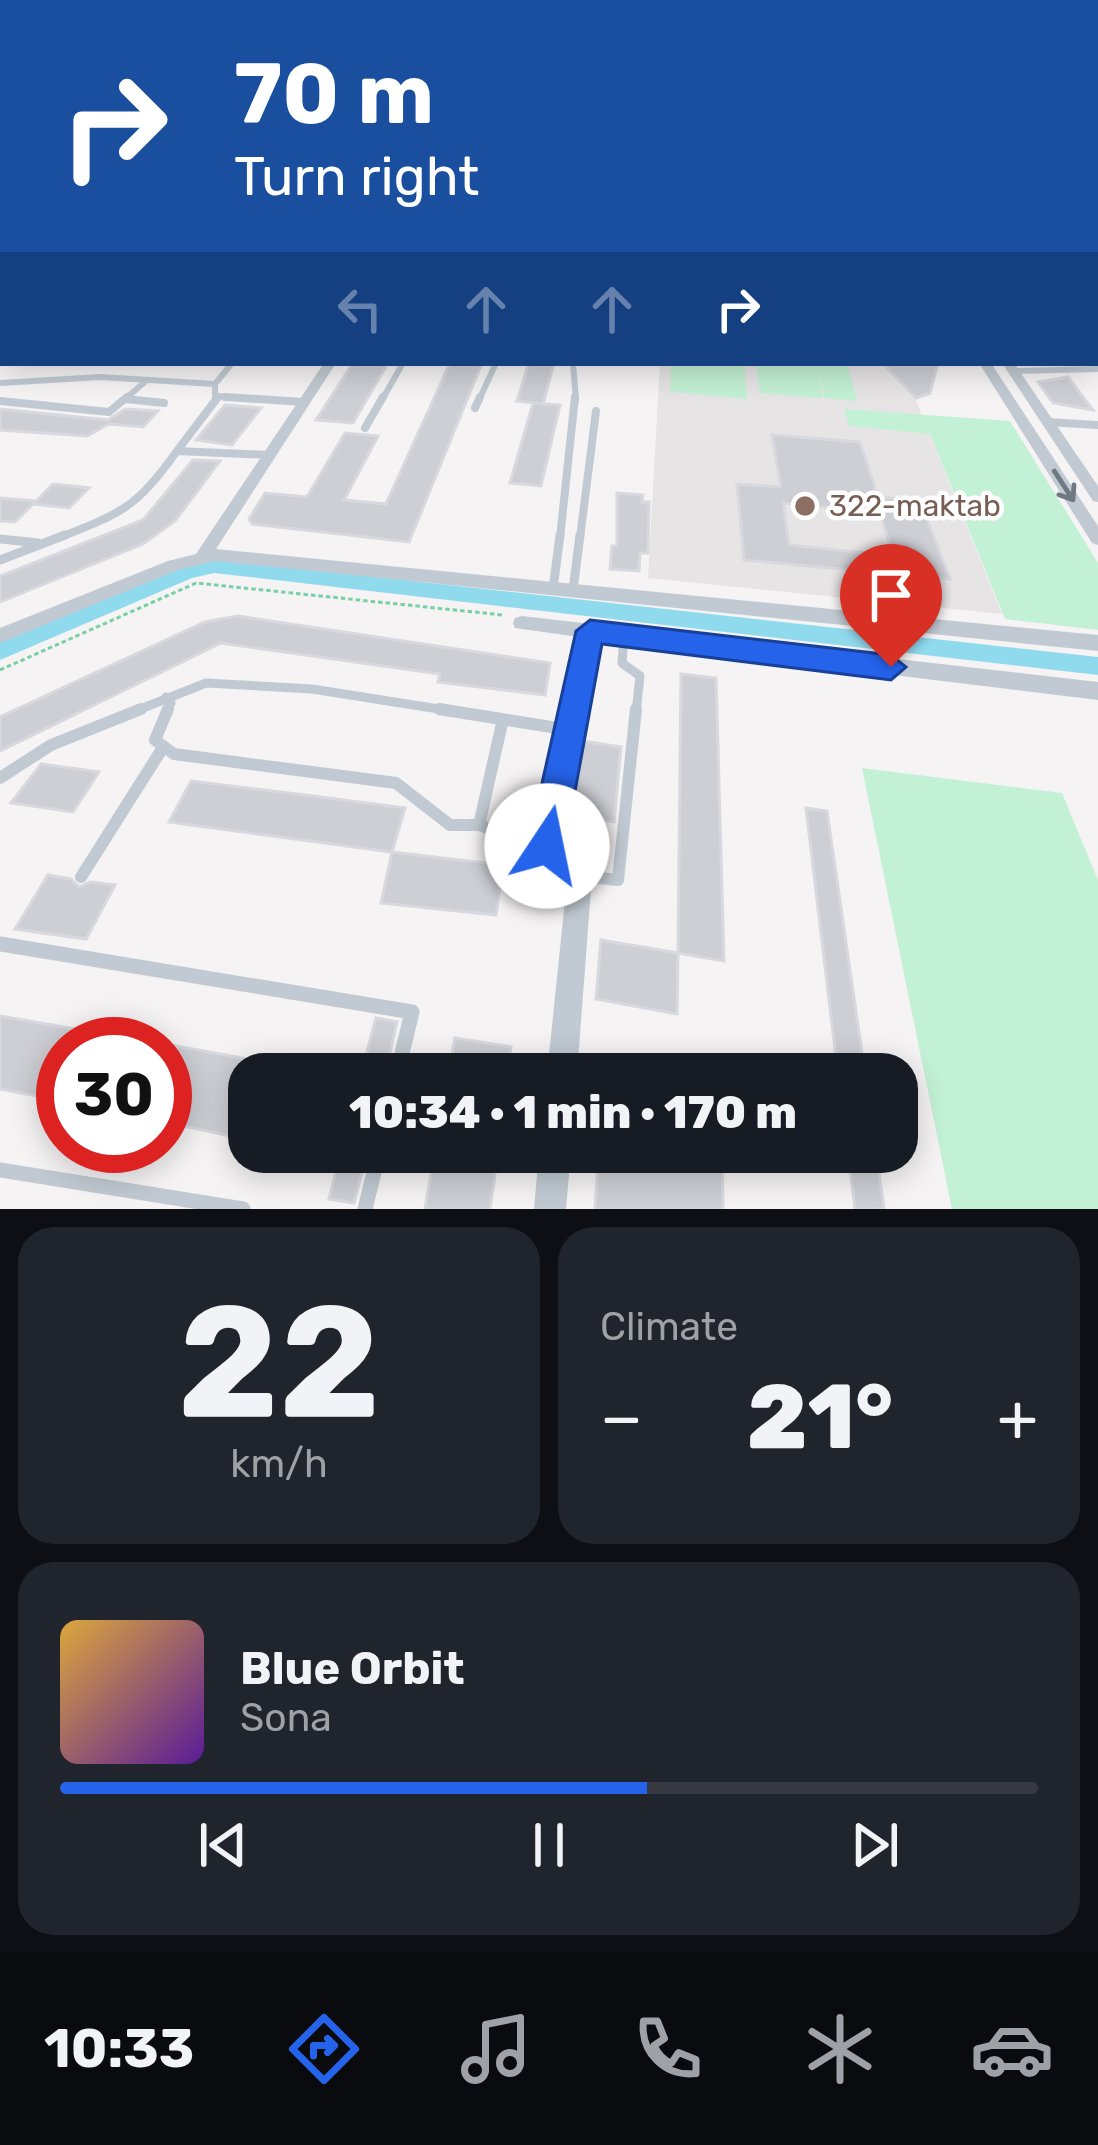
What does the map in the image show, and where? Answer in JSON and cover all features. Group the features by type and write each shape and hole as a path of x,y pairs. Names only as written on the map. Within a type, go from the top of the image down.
{"street":[{"path":"202,556 328,366"},
{"path":"987,366 1010,367 1098,497"},
{"path":"987,366 1098,539"},
{"path":"1022,420 1047,422"},
{"path":"0,636 202,556 1098,644"},
{"path":"515,619 1098,691"},
{"path":"564,1053 580,876 547,846 590,631"},
{"path":"550,1209 553,1173"}],"lane":[{"path":"215,384 230,366"},
{"path":"365,428 401,366"},
{"path":"475,408 495,366"},
{"path":"553,589 578,405 571,386 573,366"},
{"path":"1010,367 1098,369"},
{"path":"0,383 30,378 215,384"},
{"path":"0,401 109,412 147,380"},
{"path":"215,384 218,396"},
{"path":"218,396 303,402"},
{"path":"0,560 124,512 146,494 218,396"},
{"path":"125,399 164,403"},
{"path":"573,590 596,411"},
{"path":"1047,422 1098,425"},
{"path":"177,451 269,455"},
{"path":"0,539 43,543"},
{"path":"580,876 619,880 640,676 622,663 625,635"},
{"path":"0,778 51,746 206,683 312,689 570,730"},
{"path":"166,697 171,703 155,740 162,749 396,783 450,825 479,824 547,846"},
{"path":"479,824 503,719"},
{"path":"81,878 162,749"},
{"path":"0,944 412,1012 402,1053"},
{"path":"0,1170 243,1209"},
{"path":"365,1209 374,1173"}],"path":[{"path":"0,670 196,583 515,619"}],"shaded area":[{"name":"322-maktab","path":"660,366 902,366 1002,614 648,578"}],"green space":[{"path":"671,366 744,366 747,399 670,392"},
{"path":"756,366 817,366 823,398 760,393"},
{"path":"817,366 848,366 857,401 825,398"},
{"path":"844,409 1010,421 1098,563 1098,630 1005,619 930,434 849,426"},
{"path":"862,768 1062,793 1098,880 1098,1209 952,1209"}],"building":[{"path":"351,366 386,366 353,423 316,420"},
{"path":"449,366 481,366 409,542 252,524 249,519 265,493 307,497 345,433 378,436 344,500 386,504"},
{"path":"528,366 553,366 543,404 517,401"},
{"path":"885,366 937,366 930,393 916,398"},
{"path":"1068,377 1093,410 1053,403 1038,382"},
{"path":"533,403 560,405 541,486 510,483"},
{"path":"225,405 261,408 232,445 196,440"},
{"path":"0,409 108,420 125,409 158,411 143,427 109,424 87,436 0,430"},
{"path":"772,435 860,442 878,497 920,501 950,579 744,560 737,484 781,487","holes":["783,503 880,512 893,556 789,545"]},
{"path":"193,460 220,461 175,521 143,544 0,602 0,576 143,520"},
{"path":"53,484 89,488 69,508 33,504 15,522 0,521 0,498 36,501"},
{"path":"617,493 643,495 642,502 649,502 648,553 640,553 639,571 610,569 612,546 617,546"},
{"path":"238,616 550,663 545,695 438,682 440,674 221,643 0,751 0,717 205,622"},
{"path":"681,674 716,678 724,961 678,953"},
{"path":"583,741 621,747 614,822 572,814"},
{"path":"41,764 99,772 73,812 11,803"},
{"path":"191,781 405,808 392,852 169,822"},
{"path":"806,808 827,811 862,1053 835,1053"},
{"path":"392,852 503,865 496,915 381,903"},
{"path":"48,875 71,879 79,887 90,882 115,885 86,939 15,929"},
{"path":"601,940 678,953 677,1014 596,999"},
{"path":"0,1016 36,1022 36,1096 0,1089"},
{"path":"376,1018 397,1022 390,1053 367,1053"},
{"path":"455,1038 511,1047 510,1053 452,1053"},
{"path":"192,1049 228,1055 228,1136 192,1128"},
{"path":"336,1173 362,1173 354,1203 329,1199"},
{"path":"431,1173 495,1173 490,1209 425,1209"},
{"path":"598,1173 722,1173 723,1209 595,1209"},
{"path":"851,1173 879,1173 884,1209 855,1209"}],"waterway":[{"path":"0,651 188,571 214,566 1098,666"}],"place":[{"name":"322-maktab","path":"805,506"}],"route":[{"path":"547,846 590,631 891,667"}]}
